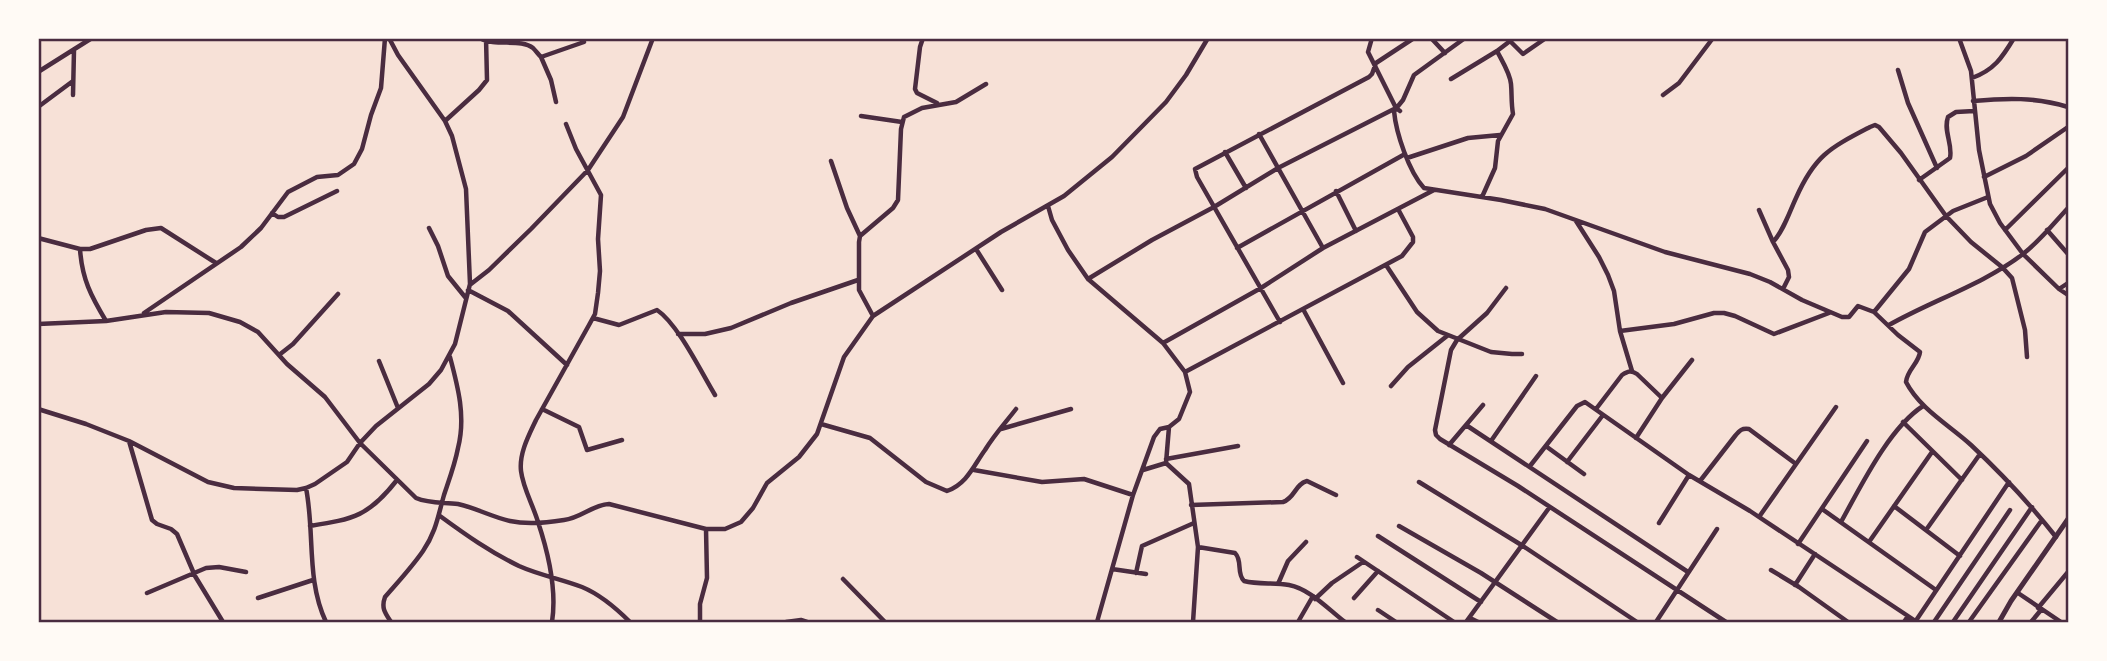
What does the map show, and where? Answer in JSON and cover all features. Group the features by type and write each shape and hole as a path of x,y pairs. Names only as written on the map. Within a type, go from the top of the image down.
{"street":[{"path":"38,72 92,38"},
{"path":"38,409 86,424 129,442 208,482 255,489 306,488 347,462 376,426 429,384 450,357 469,287 467,188 445,121 387,38"},
{"path":"140,315 241,247 261,228 281,199 297,186 317,177 338,175 354,164 362,149 381,88 387,38"},
{"path":"480,38 526,45 535,50 551,80 556,102"},
{"path":"469,287 531,229 588,170 623,117 653,38"},
{"path":"923,38 915,89 917,93 937,104"},
{"path":"38,324 106,321 166,312 222,316 240,322 258,332 325,397 360,443 416,498 424,502 442,502 474,508 509,521 539,523 572,519 596,506 609,504 706,529 734,527 747,517 767,483 799,457 817,434 844,357 873,316 1000,232 1048,206 1126,144 1166,102 1208,38"},
{"path":"1372,38 1368,52 1398,109"},
{"path":"1280,322 1197,177 1195,169 1369,77 1380,60 1414,38"},
{"path":"1432,38 1445,52"},
{"path":"1465,38 1414,75 1404,100 1394,114 1406,156 1424,188 1545,209 1665,252 1750,274 1845,318 1858,306 1874,312 1920,352 1919,358 1908,372 1906,382 1923,406 1981,454 2032,507 2056,537"},
{"path":"1451,79 1513,40 1523,54 1546,38"},
{"path":"1663,95 1679,83 1713,38"},
{"path":"1959,38 1972,78 1974,111 1988,197 2005,230 2024,254 2068,295"},
{"path":"1972,78 1989,71 2004,56 2014,38"},
{"path":"445,121 487,80 486,40"},
{"path":"541,57 584,42"},
{"path":"73,95 74,50"},
{"path":"1482,197 1494,168 1500,135 1513,114 1510,79 1497,51"},
{"path":"1898,70 1908,103 1937,168"},
{"path":"38,107 73,80"},
{"path":"860,236 893,208 898,200 902,122 909,113 922,107 956,102 986,84"},
{"path":"1973,101 2035,99 2068,107"},
{"path":"1088,279 1278,168 1398,109"},
{"path":"1919,180 1950,158 1946,128 1948,117 1956,112 1974,111"},
{"path":"861,116 902,122"},
{"path":"552,622 554,611 551,578 539,523 521,471 526,443 593,317 600,271 598,239 601,203 598,187 576,149 566,124"},
{"path":"1773,242 1811,168 1831,148 1875,125 1883,131 1946,216 2012,278 2025,330 2026,357"},
{"path":"1984,177 2026,156 2068,127"},
{"path":"1259,134 1323,248"},
{"path":"1237,248 1336,191 1406,156 1468,138 1500,135"},
{"path":"1225,152 1246,188"},
{"path":"831,161 860,236 859,290 873,316"},
{"path":"2005,230 2068,168"},
{"path":"1163,343 1261,288 1323,248 1435,190"},
{"path":"272,213 284,217 337,191"},
{"path":"1336,191 1356,231"},
{"path":"1874,312 1909,269 1925,232 1952,211 1988,197"},
{"path":"1048,206 1052,220 1068,250 1088,279 1163,343 1185,372 1190,393 1179,419 1157,432 1133,495 1097,622"},
{"path":"1889,325 2024,254 2068,208"},
{"path":"1185,372 1402,256 1413,242 1410,230 1398,209"},
{"path":"1759,210 1790,274 1783,289"},
{"path":"1576,221 1599,257 1614,291 1620,331 1632,371 1662,398"},
{"path":"38,238 80,249 97,247 146,230 161,228 216,263"},
{"path":"429,228 448,276 466,298"},
{"path":"2047,230 2068,254"},
{"path":"80,249 87,287 106,321"},
{"path":"976,249 1002,290"},
{"path":"1386,265 1417,312 1447,336 1492,352 1522,354"},
{"path":"678,334 705,334 731,328 791,303 858,280"},
{"path":"2059,289 2068,283"},
{"path":"469,287 508,311 568,365"},
{"path":"1506,288 1487,313 1457,340 1449,357 1436,435 1726,622"},
{"path":"279,355 293,344 338,294"},
{"path":"1303,309 1343,383"},
{"path":"593,317 619,325 657,310 678,334 715,395"},
{"path":"1620,331 1674,324 1714,313 1724,313 1774,334 1830,312"},
{"path":"1391,386 1408,367 1447,336"},
{"path":"391,622 383,611 383,604 423,551 440,516 459,447 459,392 450,357"},
{"path":"1636,438 1662,398 1692,360"},
{"path":"379,361 398,408"},
{"path":"1596,409 1622,375 1632,371"},
{"path":"1492,441 1536,376"},
{"path":"1530,466 1580,403 1585,402 1689,475 1759,517 1916,622 2009,482"},
{"path":"1449,445 1483,405"},
{"path":"1841,522 1903,422 1923,406"},
{"path":"1759,517 1836,407"},
{"path":"542,409 579,426 587,450 622,440"},
{"path":"820,424 870,438 926,482 947,491 954,489 974,470 984,450 1016,409"},
{"path":"1001,429 1071,409"},
{"path":"1567,462 1603,415"},
{"path":"1903,422 1962,480"},
{"path":"1466,425 1688,572"},
{"path":"1166,461 1169,427"},
{"path":"1700,481 1735,436 1745,428 1796,464"},
{"path":"129,442 152,520 177,534 193,572 223,622"},
{"path":"1798,544 1867,442"},
{"path":"1143,470 1166,461 1238,446"},
{"path":"1547,447 1584,474"},
{"path":"1869,542 1932,452"},
{"path":"1926,530 1981,454"},
{"path":"1166,461 1189,484 1198,547 1193,622"},
{"path":"974,470 1042,482 1084,479 1133,495"},
{"path":"1659,523 1689,475"},
{"path":"310,526 347,519 371,508 397,480"},
{"path":"1191,505 1283,502 1289,500 1298,486 1307,481 1336,495"},
{"path":"1419,482 1523,545 1637,622"},
{"path":"306,488 313,580 326,622"},
{"path":"1894,506 1960,556"},
{"path":"1953,622 2032,507"},
{"path":"1478,622 1468,620 1549,508"},
{"path":"1822,509 1936,590"},
{"path":"1934,622 2010,510"},
{"path":"440,516 481,546 521,566 593,593 630,622"},
{"path":"1999,622 2068,519"},
{"path":"1969,622 2042,520"},
{"path":"1136,573 1142,546 1194,523"},
{"path":"1399,526 1481,573 1494,584 1557,622"},
{"path":"700,622 700,604 708,572 706,529"},
{"path":"1656,622 1717,529"},
{"path":"1378,536 1481,601"},
{"path":"1278,584 1288,561 1306,542"},
{"path":"1198,547 1235,553 1244,582 1291,585 1314,598 1345,622"},
{"path":"1795,585 1815,554"},
{"path":"1357,558 1454,622"},
{"path":"1298,622 1314,598 1363,562"},
{"path":"147,593 193,572 219,567 246,572"},
{"path":"1112,569 1146,574"},
{"path":"1771,570 1848,622"},
{"path":"1354,598 1378,571"},
{"path":"2031,622 2068,572"},
{"path":"844,579 885,622"},
{"path":"258,598 313,580"},
{"path":"2061,581 2068,585"},
{"path":"2018,593 2061,622"},
{"path":"1378,610 1396,622"},
{"path":"1903,622 1908,616"},
{"path":"786,622 807,622"}]}
